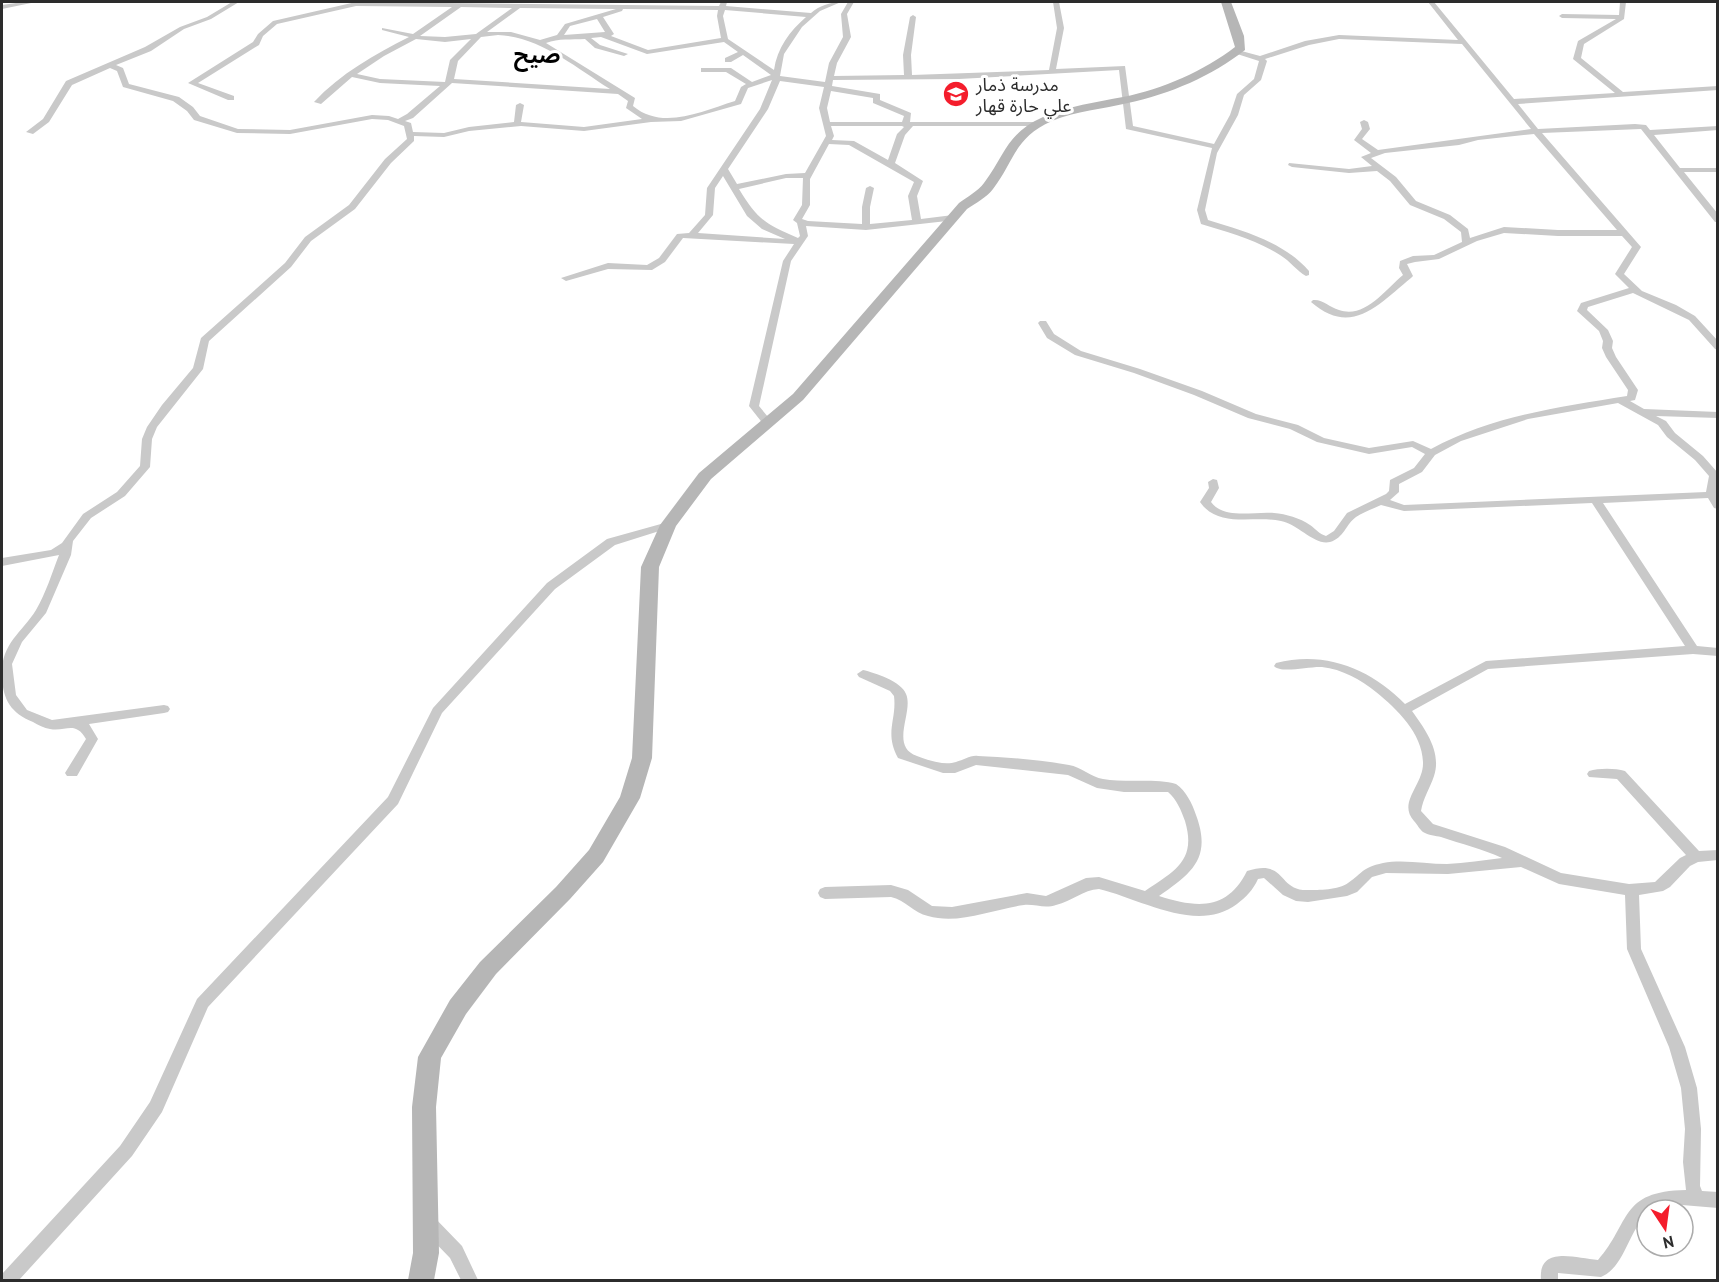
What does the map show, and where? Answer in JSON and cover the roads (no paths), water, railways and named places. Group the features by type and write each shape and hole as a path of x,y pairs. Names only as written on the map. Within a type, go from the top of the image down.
{"street":[{"path":"2,7 33,2"},
{"path":"30,132 46,120 69,83 148,49 182,28 208,18 236,2"},
{"path":"692,235 709,215 711,188 764,109 777,77 780,54 800,26 812,15 826,5 838,2"},
{"path":"851,2 844,14 847,37 832,63 823,108 830,136 806,180 806,205 797,220 807,224 866,228 953,218"},
{"path":"1052,72 1061,34 1060,12 1056,2"},
{"path":"421,1281 426,1253 424,1107 430,1057 458,1007 488,968 563,893 596,856 630,798 642,758 650,567 668,525 705,476 798,397 953,218 987,188 1019,136 1048,119 1090,107 1127,100 1176,84 1218,66 1241,48 1239,36 1226,2"},
{"path":"1431,2 1511,102 1637,247 1619,274 1635,289 1692,318 1718,347"},
{"path":"1622,16 1623,2"},
{"path":"231,98 192,83 256,43 260,35 275,22 356,4 462,3 517,7 607,6 625,8 724,5 812,15"},
{"path":"318,102 381,54 415,36 462,3"},
{"path":"724,5 720,16 725,40 777,77"},
{"path":"399,122 410,116 448,82 454,60 479,35 517,7"},
{"path":"560,36 567,25 625,8"},
{"path":"1562,16 1622,16"},
{"path":"1622,16 1581,43 1577,59 1622,95"},
{"path":"540,42 560,36 587,37 610,34 599,17"},
{"path":"908,78 907,55 913,17"},
{"path":"384,29 430,39 503,32 530,37 632,100 629,106 635,114 663,123 738,102 745,87 777,77 828,84 877,96 876,101 908,115 907,125 901,134 892,165"},
{"path":"602,35 647,52 725,40"},
{"path":"587,37 589,42 596,47 609,48 624,54"},
{"path":"1237,51 1260,58 1308,43 1339,37 1462,42"},
{"path":"728,60 742,53"},
{"path":"1260,58 1263,62 1257,80 1241,94 1234,115 1216,147 1201,210 1204,222 1261,243 1295,261 1306,273"},
{"path":"109,65 120,70 126,85 176,99 190,109 197,118 237,131 290,132 372,117 389,118 408,125 411,134 411,139 388,161 352,207 308,239 288,265 204,340 198,369 152,428 147,439 145,467 121,494 87,516 68,544 58,575 40,613 17,640 6,664 10,696 23,713 51,725 164,709"},
{"path":"828,84 1122,68 1129,127 1216,147"},
{"path":"704,70 728,70 752,85"},
{"path":"351,75 380,81 448,82 619,92"},
{"path":"1511,102 1718,88"},
{"path":"518,125 520,105"},
{"path":"411,134 444,135 469,129 518,125 584,129 650,120"},
{"path":"1364,122 1366,129 1358,140 1377,153"},
{"path":"827,124 1040,124"},
{"path":"1466,243 1464,231 1459,226 1447,217 1413,203 1380,168 1365,157 1377,153 1536,131 1643,127 1718,219"},
{"path":"1648,133 1718,128"},
{"path":"827,142 851,143 919,181 912,190 912,202 917,221"},
{"path":"1292,165 1348,171 1380,168"},
{"path":"723,168 750,214 765,227 800,242"},
{"path":"1678,170 1718,170"},
{"path":"735,187 786,176 809,175"},
{"path":"866,228 866,207 870,188"},
{"path":"768,423 754,406 787,261 804,236 801,221"},
{"path":"1316,302 1341,314 1358,315 1390,293 1408,276 1403,268 1403,262 1436,257 1493,232 1512,229 1544,232 1625,233"},
{"path":"566,278 608,266 649,268 662,260 680,236 800,242"},
{"path":"1214,482 1214,488 1205,501 1214,511 1239,516 1287,519 1306,527 1324,540 1338,533 1351,514 1394,492 1394,482 1418,470 1431,453 1458,439 1526,416 1631,398 1633,390 1611,357 1603,330 1583,314 1582,307 1635,289"},
{"path":"1042,323 1050,336 1078,353 1145,374 1252,416 1293,427 1322,440 1369,451 1413,444 1431,453"},
{"path":"1622,401 1662,423 1671,435 1707,466 1714,476 1711,495 1718,506"},
{"path":"1641,412 1718,416"},
{"path":"1380,501 1404,508 1711,495"},
{"path":"1596,501 1693,650"},
{"path":"8,1281 126,1151 156,1107 202,1003 393,800 437,711 550,586 611,542 668,525"},
{"path":"2,562 54,553 68,544"},
{"path":"1404,710 1486,665 1693,650 1718,652"},
{"path":"1280,666 1318,663 1332,664 1349,670 1390,696 1404,710 1428,745 1430,771 1414,806 1414,812 1419,820 1428,828 1480,844 1559,878 1632,890 1658,887 1665,883 1685,862 1696,857 1718,855"},
{"path":"863,675 894,688 900,694 898,745 903,755 912,759 943,768 954,768 975,760 1070,770 1097,783 1124,787 1171,787 1176,790 1183,799 1191,820 1197,848 1195,858 1185,869 1146,898"},
{"path":"72,773 92,739 86,728 74,723"},
{"path":"1594,774 1620,774 1696,857"},
{"path":"825,893 891,891 903,894 929,911 944,913 1027,899 1046,902 1055,900 1086,884 1099,883 1172,906 1202,910 1219,909 1244,890 1251,881 1252,875 1259,873 1267,872 1288,891 1296,895 1308,896 1342,892 1352,888 1368,872 1386,868 1448,869 1524,861"},
{"path":"1632,890 1634,949 1677,1047 1689,1088 1693,1129 1690,1162 1692,1186 1697,1197"},
{"path":"1550,1281 1549,1269 1555,1263 1601,1269 1608,1262 1632,1217 1640,1209 1672,1198 1697,1197 1718,1200"},
{"path":"426,1220 456,1252 470,1281"}],"place":[{"name":"مدرسة ذمار علي حارة قهار","path":"956,94"}],"district":[{"name":"صيح","path":"537,55"}]}
